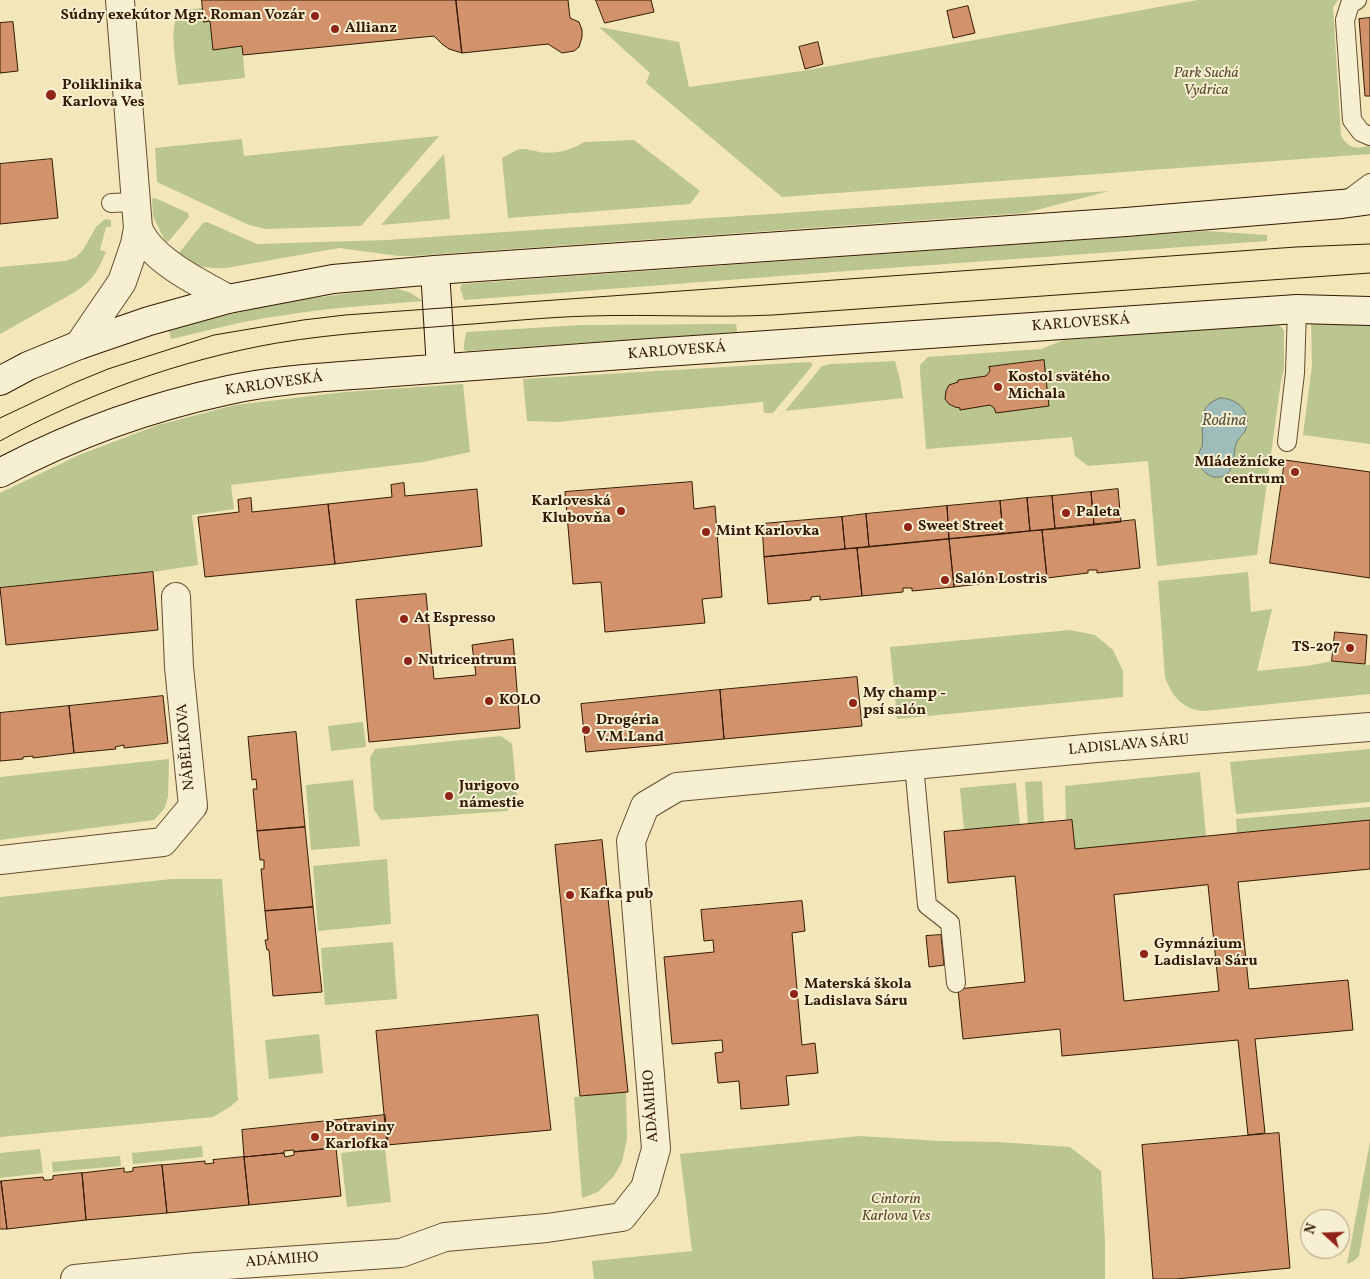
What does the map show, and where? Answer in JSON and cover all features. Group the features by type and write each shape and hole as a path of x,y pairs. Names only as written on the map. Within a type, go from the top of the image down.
{"main road":[{"path":"79,345 122,282 136,244 128,211 120,0"},
{"path":"0,380 79,345 149,321 228,298 333,279 435,270 1106,223 1342,204 1370,200"},
{"path":"128,211 147,243 165,260 178,270 228,298"},
{"path":"435,270 441,368"},
{"name":"KARLOVESKÁ","path":"0,474 34,455 100,427 152,410 230,389 281,381 441,368 1297,309 1370,311"},
{"name":"NÁBĚLKOVA","path":"0,860 162,842 193,806 179,667 176,597"},
{"name":"LADISLAVA SÁRU","path":"901,766 1122,746 1370,727"},
{"name":"ADÁMIHO","path":"75,1279 197,1267 401,1253 445,1237 547,1228 622,1217 645,1188 656,1149 631,841 644,806 677,787 901,766"}],"lane":[{"path":"1357,0 1350,4 1345,20 1352,120 1361,132 1370,136"},
{"path":"1342,204 1370,183"},
{"path":"1342,204 1370,214"},
{"path":"1287,442 1295,373 1297,309"},
{"path":"901,766 927,905 950,923 956,983"}],"green space":[{"name":"Park Suchá Vydrica","path":"1198,0 1338,0 1333,7 1341,136 1350,146 1370,146 1370,154 782,197 646,83 650,73 599,27 679,42 689,87 802,71"},
{"path":"202,8 204,22 210,21 213,49 242,46 245,78 178,85 174,50 175,23 177,17 182,12"},
{"path":"439,136 361,226 266,229 249,225 157,182 155,148 242,139 244,156"},
{"path":"634,140 700,191 690,204 508,218 502,158 520,149 545,153 568,150 584,142"},
{"path":"444,154 450,219 381,225"},
{"path":"1109,191 1025,213 412,256 339,248 219,268 201,266 179,256 179,253 203,223 207,222 257,244 387,240"},
{"path":"155,198 188,213 189,217 168,242 165,241 153,216 152,199"},
{"path":"105,219 111,220 111,227 106,227 100,250 106,252 97,270 86,284 0,334 0,267 65,261 76,257 83,250 96,227"},
{"path":"1206,231 1267,235 1267,241 464,300 460,288 462,284"},
{"path":"397,289 409,292 423,301 297,313 238,323 171,339 169,331 225,315 282,303 339,294"},
{"path":"1311,322 1370,323 1370,444 1303,435 1312,366"},
{"path":"736,324 737,332 464,350 466,332 582,325"},
{"path":"1278,324 1284,330 1284,368 1257,555 1157,566 1148,461 1088,466 1075,456 1072,437 926,449 920,365 928,357 1041,349 1064,340"},
{"path":"895,361 903,398 785,411 822,366"},
{"path":"812,363 812,366 773,413 764,413 763,402 556,422 527,421 523,379"},
{"path":"463,384 470,452 423,462 231,485 234,509 192,515 198,565 153,572 0,588 0,493 79,455 158,425 235,405 345,392"},
{"path":"1248,572 1251,612 1272,609 1257,671 1307,666 1332,661 1370,665 1370,694 1203,711 1189,708 1175,696 1165,677 1158,581"},
{"path":"1070,630 1095,635 1113,650 1123,671 1123,697 897,719 890,647"},
{"path":"363,722 366,747 331,751 328,726"},
{"path":"501,736 512,744 517,797 507,811 381,820 374,810 370,758 375,749"},
{"path":"1370,749 1370,802 1236,814 1230,762"},
{"path":"169,759 168,797 164,809 154,820 0,840 0,777"},
{"path":"1200,772 1206,836 1075,849 1072,820 1066,820 1065,786"},
{"path":"353,780 360,846 311,850 306,785"},
{"path":"1042,781 1044,823 1028,824 1025,782"},
{"path":"1016,783 1020,825 964,830 960,788"},
{"path":"1370,807 1370,820 1237,833 1236,819"},
{"path":"387,859 391,924 318,931 313,866"},
{"path":"172,879 222,879 238,1100 213,1117 0,1137 0,897"},
{"path":"393,942 397,999 325,1005 321,948"},
{"path":"319,1034 323,1073 269,1079 265,1040"},
{"path":"626,1092 627,1139 622,1162 614,1176 598,1192 582,1198 574,1097"},
{"name":"Cintorín Karlova Ves","path":"860,1136 1070,1147 1101,1171 1105,1279 594,1279 592,1261 692,1251 680,1154"},
{"path":"1370,1142 1370,1192 1359,1256 1347,1264 1348,1259 1350,1259 1350,1248"},
{"path":"202,1146 203,1157 133,1164 132,1153"},
{"path":"385,1148 391,1202 347,1207 341,1153"},
{"path":"40,1149 43,1173 0,1178 0,1153"},
{"path":"120,1156 121,1166 53,1172 52,1162"}],"water":[{"name":"Rodina","path":"1220,398 1238,404 1245,413 1247,424 1236,445 1231,469 1222,477 1214,477 1207,474 1200,465 1198,458 1203,440 1202,418 1204,412 1212,402"}],"building":[{"name":"Allianz","path":"202,0 456,0 462,53 449,49 434,36 243,55 242,46 213,50 210,21 204,22"},
{"path":"456,0 568,0 570,18 579,22 582,30 579,47 574,51 562,53 548,44 462,53"},
{"path":"596,0 651,0 654,12 605,23"},
{"path":"968,6 975,33 953,38 947,11"},
{"path":"1370,18 1370,96 1365,96 1359,19"},
{"path":"13,22 18,71 0,73 0,23"},
{"path":"818,42 823,64 805,69 799,47"},
{"path":"52,159 58,218 0,224 0,164"},
{"name":"Kostol svätého Michala","path":"1044,360 1049,406 996,413 990,405 960,410 960,408 949,404 945,399 949,385 958,382 958,380 986,376 990,371 989,367"},
{"path":"1285,460 1370,472 1370,578 1270,563"},
{"path":"692,482 694,509 715,506 722,597 702,599 705,623 605,632 601,582 573,584 565,492"},
{"path":"404,483 405,496 477,489 482,546 335,564 328,504 392,497 391,485"},
{"path":"1118,489 1121,522 1094,525 1091,492"},
{"path":"1091,492 1094,525 1055,529 1052,496"},
{"path":"1052,496 1055,529 1030,531 1027,498"},
{"path":"251,498 252,512 328,504 335,564 205,577 198,517 239,512 238,500"},
{"path":"1027,498 1030,531 1003,534 1000,501"},
{"path":"1000,501 1003,534 949,539 947,506"},
{"name":"Sweet Street","path":"947,506 949,539 869,547 866,514"},
{"path":"866,514 869,547 845,549 842,517"},
{"path":"842,517 845,549 764,557 762,524"},
{"path":"1135,520 1140,568 1097,573 1097,570 1088,570 1088,573 1047,578 1042,530"},
{"path":"1042,530 1047,578 1005,582 1005,579 996,579 996,582 954,587 949,539"},
{"path":"949,539 954,587 912,591 912,588 903,588 903,592 862,596 857,548"},
{"path":"857,548 862,596 820,600 820,596 811,597 811,600 768,604 764,557"},
{"path":"153,572 158,630 6,645 0,588"},
{"path":"426,594 434,679 476,675 472,645 513,639 520,728 369,742 356,600"},
{"name":"TS-207","path":"1335,632 1367,635 1365,664 1332,661"},
{"path":"857,677 862,726 724,739 720,690"},
{"path":"720,690 724,739 586,752 581,704"},
{"path":"163,696 168,743 124,748 124,745 115,747 116,749 74,753 69,706"},
{"path":"69,706 74,753 33,758 33,756 23,757 23,759 0,761 0,713"},
{"path":"296,732 305,827 257,831 253,789 257,789 256,779 252,780 248,737"},
{"path":"1072,820 1075,849 1370,820 1370,869 1238,882 1249,989 1348,980 1353,1030 1255,1039 1265,1133 1248,1135 1238,1040 1062,1056 1060,1029 963,1039 958,989 1025,982 1015,876 948,883 944,832","holes":["1208,885 1219,991 1124,1001 1114,895"]},
{"path":"305,827 313,907 265,911 261,869 264,869 264,860 260,860 257,831"},
{"path":"602,840 628,1092 580,1096 555,845"},
{"path":"802,901 805,931 792,933 802,1045 815,1043 818,1073 786,1076 789,1105 741,1109 739,1081 718,1083 715,1053 723,1052 722,1040 672,1044 664,957 714,952 713,940 704,941 701,910"},
{"path":"313,907 322,992 273,996 269,950 267,950 265,940 268,940 265,911"},
{"path":"941,935 944,965 929,967 926,936"},
{"path":"538,1015 551,1130 387,1145 376,1031"},
{"name":"Potraviny Karlofka","path":"385,1115 388,1143 294,1152 294,1150 284,1151 284,1153 244,1157 242,1130"},
{"path":"1279,1133 1290,1268 1176,1279 1153,1279 1142,1145"},
{"path":"336,1148 341,1196 249,1205 244,1157 284,1153 285,1157 294,1155 294,1152"},
{"path":"244,1157 249,1205 167,1213 162,1165 205,1161 205,1164 214,1163 213,1160"},
{"path":"162,1165 167,1213 86,1220 82,1173 124,1168 124,1172 128,1172 133,1171 133,1168"},
{"path":"82,1173 86,1220 7,1229 1,1181 43,1177 44,1180 49,1180 53,1179 53,1176"},
{"path":"1,1181 7,1229 0,1229"}],"tram line":[{"path":"0,418 108,369 214,335 303,320 345,315 1296,247 1370,244"},
{"path":"0,441 66,408 169,369 241,350 322,337 541,318 636,315 773,315 1370,273"}],"place":[{"name":"Súdny exekútor Mgr. Roman Vozár","path":"315,16"},
{"name":"Allianz","path":"335,29"},
{"name":"Poliklinika Karlova Ves","path":"51,95"},
{"name":"Kostol svätého Michala","path":"998,387"},
{"name":"Mládežnícke centrum","path":"1295,472"},
{"name":"Karloveská Klubovňa","path":"621,511"},
{"name":"Paleta","path":"1066,513"},
{"name":"Sweet Street","path":"908,527"},
{"name":"Mint Karlovka","path":"706,532"},
{"name":"Salón Lostris","path":"945,580"},
{"name":"At Espresso","path":"404,619"},
{"name":"TS-207","path":"1350,648"},
{"name":"Nutricentrum","path":"408,661"},
{"name":"KOLO","path":"489,701"},
{"name":"My champ - psí salón","path":"853,703"},
{"name":"Drogéria V.M.Land","path":"586,730"},
{"name":"Jurigovo námestie","path":"449,796"},
{"name":"Kafka pub","path":"570,895"},
{"name":"Gymnázium Ladislava Sáru","path":"1144,954"},
{"name":"Materská škola Ladislava Sáru","path":"794,994"},
{"name":"Potraviny Karlofka","path":"315,1137"}]}
